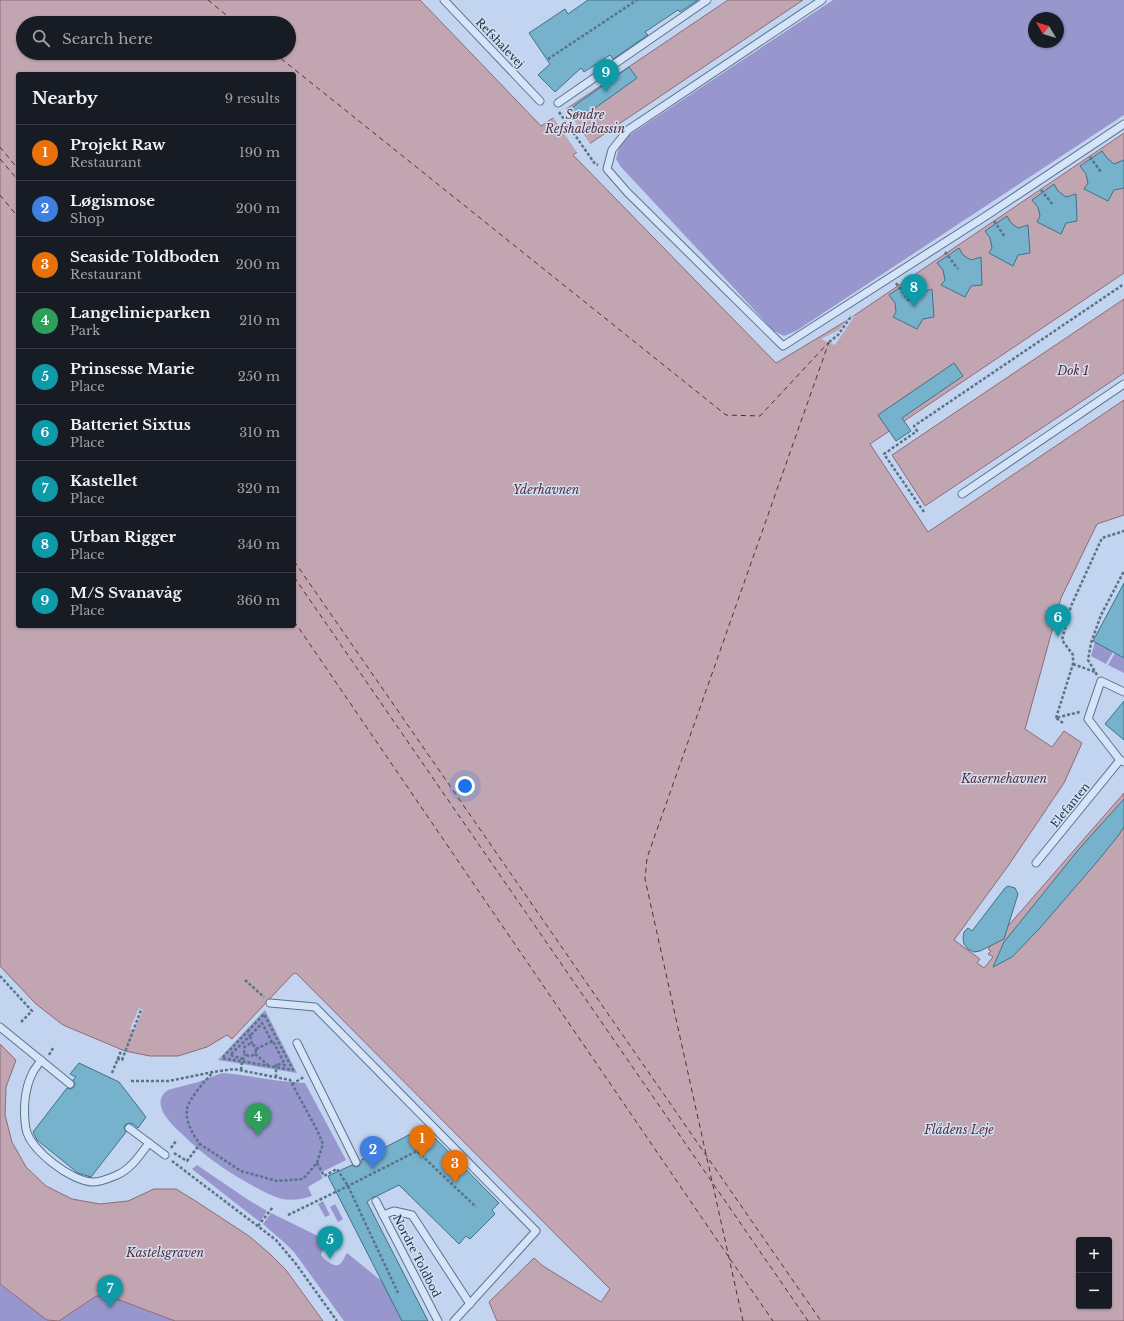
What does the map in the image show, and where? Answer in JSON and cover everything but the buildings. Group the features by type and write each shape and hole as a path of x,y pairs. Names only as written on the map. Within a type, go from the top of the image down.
{"lane":[{"name":"Refshalevej","path":"444,0 540,101"},
{"path":"558,106 707,0"},
{"path":"822,0 628,130 612,150 607,168 627,192 783,346 995,210 1124,124"},
{"path":"962,494 1124,384"},
{"path":"1122,761 1088,719 1101,681 1124,692"},
{"name":"Elefanten","path":"1036,863 1122,761"},
{"path":"270,1003 315,1006 536,1232 454,1321"},
{"path":"0,1027 70,1084"},
{"path":"297,1043 356,1162"},
{"path":"41,1060 33,1072 26,1092 24,1110 26,1131 38,1151 56,1165 67,1173 81,1180 94,1182 118,1175 130,1166 150,1143"},
{"path":"129,1128 165,1155"},
{"name":"Nordre Toldbod","path":"376,1201 438,1321"},
{"path":"383,1215 394,1211 412,1215 470,1304"}],"path":[{"path":"548,59 637,0"},
{"path":"558,106 595,164"},
{"path":"1092,161 1101,172"},
{"path":"1044,194 1053,205"},
{"path":"997,226 1005,237"},
{"path":"949,257 958,269"},
{"path":"924,512 884,454 917,431 914,426 1124,284"},
{"path":"901,290 909,301"},
{"path":"829,342 838,335 850,318 848,304"},
{"path":"1056,718 1073,664 1073,655 1062,640 1071,606 1102,538 1124,531"},
{"path":"1101,681 1088,660 1091,643 1101,615 1124,571"},
{"path":"1073,664 1095,672"},
{"path":"1056,718 1066,715"},
{"path":"1056,718 1063,723"},
{"path":"0,976 32,1011 21,1022"},
{"path":"245,980 259,993"},
{"path":"117,1059 122,1060 133,1027 141,1010"},
{"path":"243,1060 222,1058 264,1014 293,1070 276,1067 268,1066 230,1055 262,1023 285,1065 276,1064 276,1067 276,1077"},
{"path":"248,1031 252,1044 255,1046 255,1054"},
{"path":"256,1050 277,1039"},
{"path":"241,1070 246,1054 244,1051 245,1047 252,1044"},
{"path":"51,1052 53,1048"},
{"path":"112,1073 121,1051"},
{"path":"246,1054 251,1056 255,1054"},
{"path":"255,1054 268,1066"},
{"path":"131,1081 169,1081 213,1072 234,1069 290,1080 323,1144 317,1163 303,1179 277,1181 240,1171 200,1144 188,1122 187,1108 194,1096 213,1072"},
{"path":"292,1084 312,1073"},
{"path":"176,1141 170,1150 187,1161 200,1144"},
{"path":"288,1215 417,1151 476,1207"},
{"path":"165,1155 276,1240 337,1321"},
{"path":"317,1163 324,1176 337,1169 348,1186 398,1293"},
{"path":"258,1226 273,1207"}],"shaded area":[{"path":"833,0 1124,0 1124,115 796,331 784,336 774,331 621,167 616,159 619,148 628,136"},
{"path":"1095,642 1113,652 1106,664 1091,656"},
{"path":"1115,653 1124,658 1124,673 1108,665"},
{"path":"265,1010 297,1073 218,1060"},
{"path":"222,1073 305,1083 346,1160 320,1173 323,1178 308,1187 312,1196 286,1200 259,1189 212,1160 172,1125 161,1107 163,1095 168,1090 198,1082"},
{"path":"197,1165 267,1211 260,1222 192,1169"},
{"path":"323,1201 330,1215 325,1217 318,1204"},
{"path":"335,1204 343,1219 338,1222 330,1207"},
{"path":"271,1213 328,1241 321,1255 327,1261 338,1265 347,1253 384,1283 410,1321 344,1321 294,1252 263,1224"},
{"path":"0,1284 47,1320 59,1321 0,1321"},
{"path":"96,1296 109,1296 175,1321 59,1321"}],"water":[{"path":"0,0 420,0 541,126 728,0 803,0 573,155 776,363 846,321 1124,133 1124,273 870,444 928,532 1124,400 1124,515 1097,524 1061,598 1025,729 1052,747 1064,731 1082,743 1064,783 1008,866 954,940 980,959 977,963 984,968 993,957 988,954 991,951 988,949 1124,793 1124,1321 497,1321 489,1302 534,1258 543,1266 601,1302 610,1289 296,973 293,974 232,1039 227,1035 207,1047 178,1056 150,1056 125,1051 63,1025 36,1004 0,966"},
{"name":"Dok 1","path":"1124,299 1124,373 925,506 892,455"},
{"name":"Kastelsgraven","path":"0,1044 16,1060 6,1087 5,1115 12,1142 26,1167 46,1186 72,1199 100,1204 128,1201 154,1189 176,1189 249,1236 270,1254 286,1270 323,1321 175,1321 109,1296 96,1296 59,1321 47,1320 0,1284"}],"pier":[{"path":"565,107 591,145 578,154 552,116"},
{"path":"855,315 835,345 821,339 839,330 846,321"},
{"path":"139,1008 143,1010 134,1031 130,1029"}],"ferry route":[{"path":"208,0 227,16"},
{"path":"283,60 726,415 760,416 828,343"},
{"path":"0,147 16,167"},
{"path":"0,159 16,178"},
{"path":"0,195 16,215"},
{"path":"743,1321 645,879 647,858 829,342"},
{"path":"296,564 821,1321"},
{"path":"296,580 808,1321"},
{"path":"296,624 728,1256"},
{"path":"730,1259 773,1321"}],"place":[{"name":"M/S Svanavåg","path":"606,92"},
{"name":"Urban Rigger","path":"914,307"},
{"name":"Batteriet Sixtus","path":"1058,637"},
{"name":"Langelinieparken","path":"258,1136"},
{"name":"Projekt Raw","path":"422,1158"},
{"name":"Løgismose","path":"373,1169"},
{"name":"Seaside Toldboden","path":"455,1183"},
{"name":"Prinsesse Marie","path":"330,1259"},
{"name":"Kastellet","path":"110,1308"}],"water label":[{"name":"Søndre Refshalebassin","path":"585,121"},
{"name":"Yderhavnen","path":"546,489"},
{"name":"Kasernehavnen","path":"1004,778"},
{"name":"Flådens Leje","path":"959,1129"}]}
